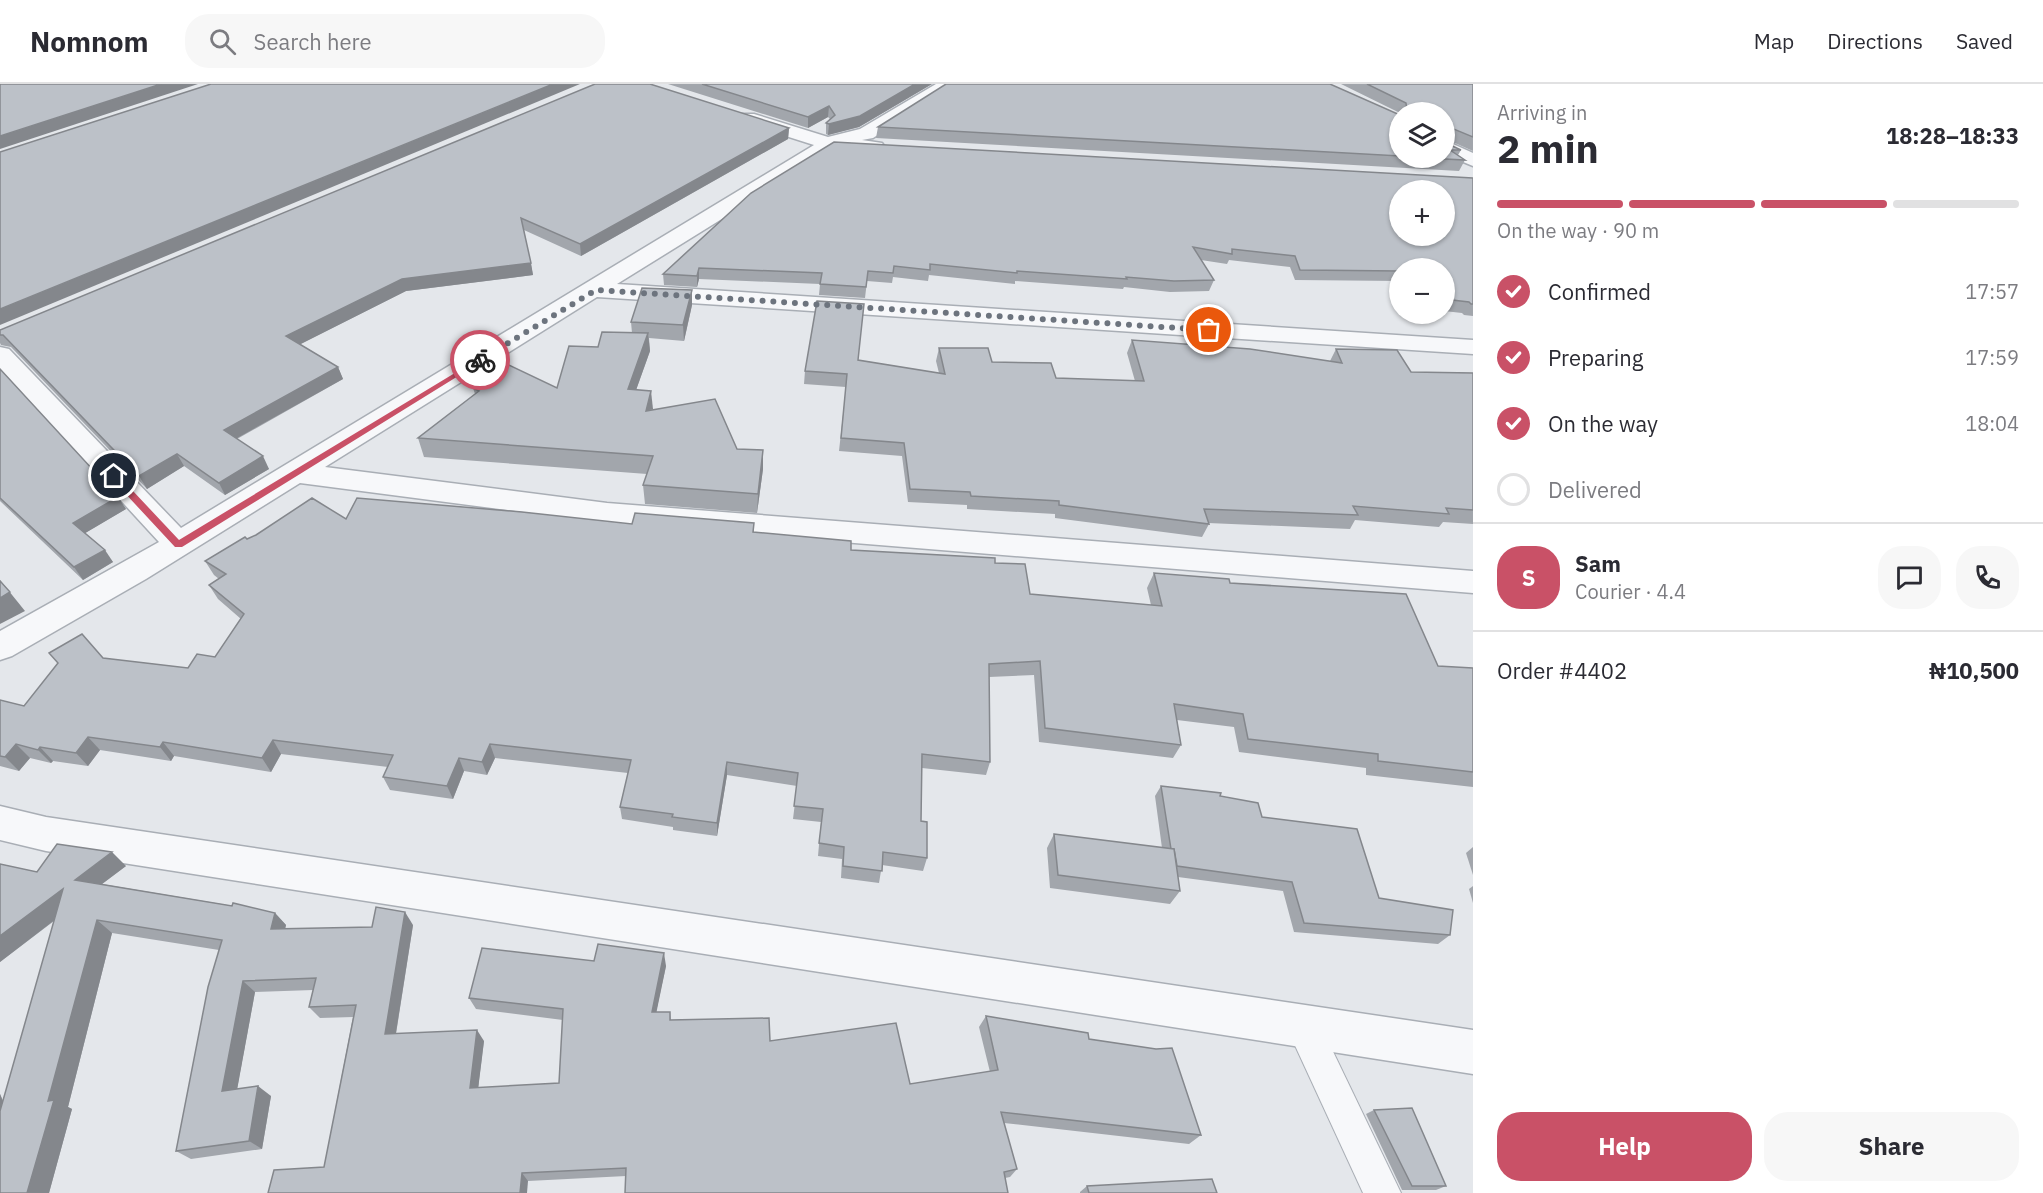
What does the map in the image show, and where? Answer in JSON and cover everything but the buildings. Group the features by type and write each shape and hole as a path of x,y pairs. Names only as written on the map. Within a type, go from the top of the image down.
{"street":[{"path":"0,646 178,545 596,290 829,144 840,139 866,134 948,84"},
{"path":"731,112 829,144 901,148"},
{"path":"1455,158 1469,173"},
{"path":"596,290 1473,347"},
{"path":"0,354 178,545"},
{"path":"296,473 607,513 1473,582"},
{"path":"0,823 46,834 1473,1052"}],"lane":[{"path":"1303,1026 1382,1193"}],"way so far":[{"path":"480,360 596,290 1209,330"}],"route":[{"path":"114,476 178,545 480,360"}]}
